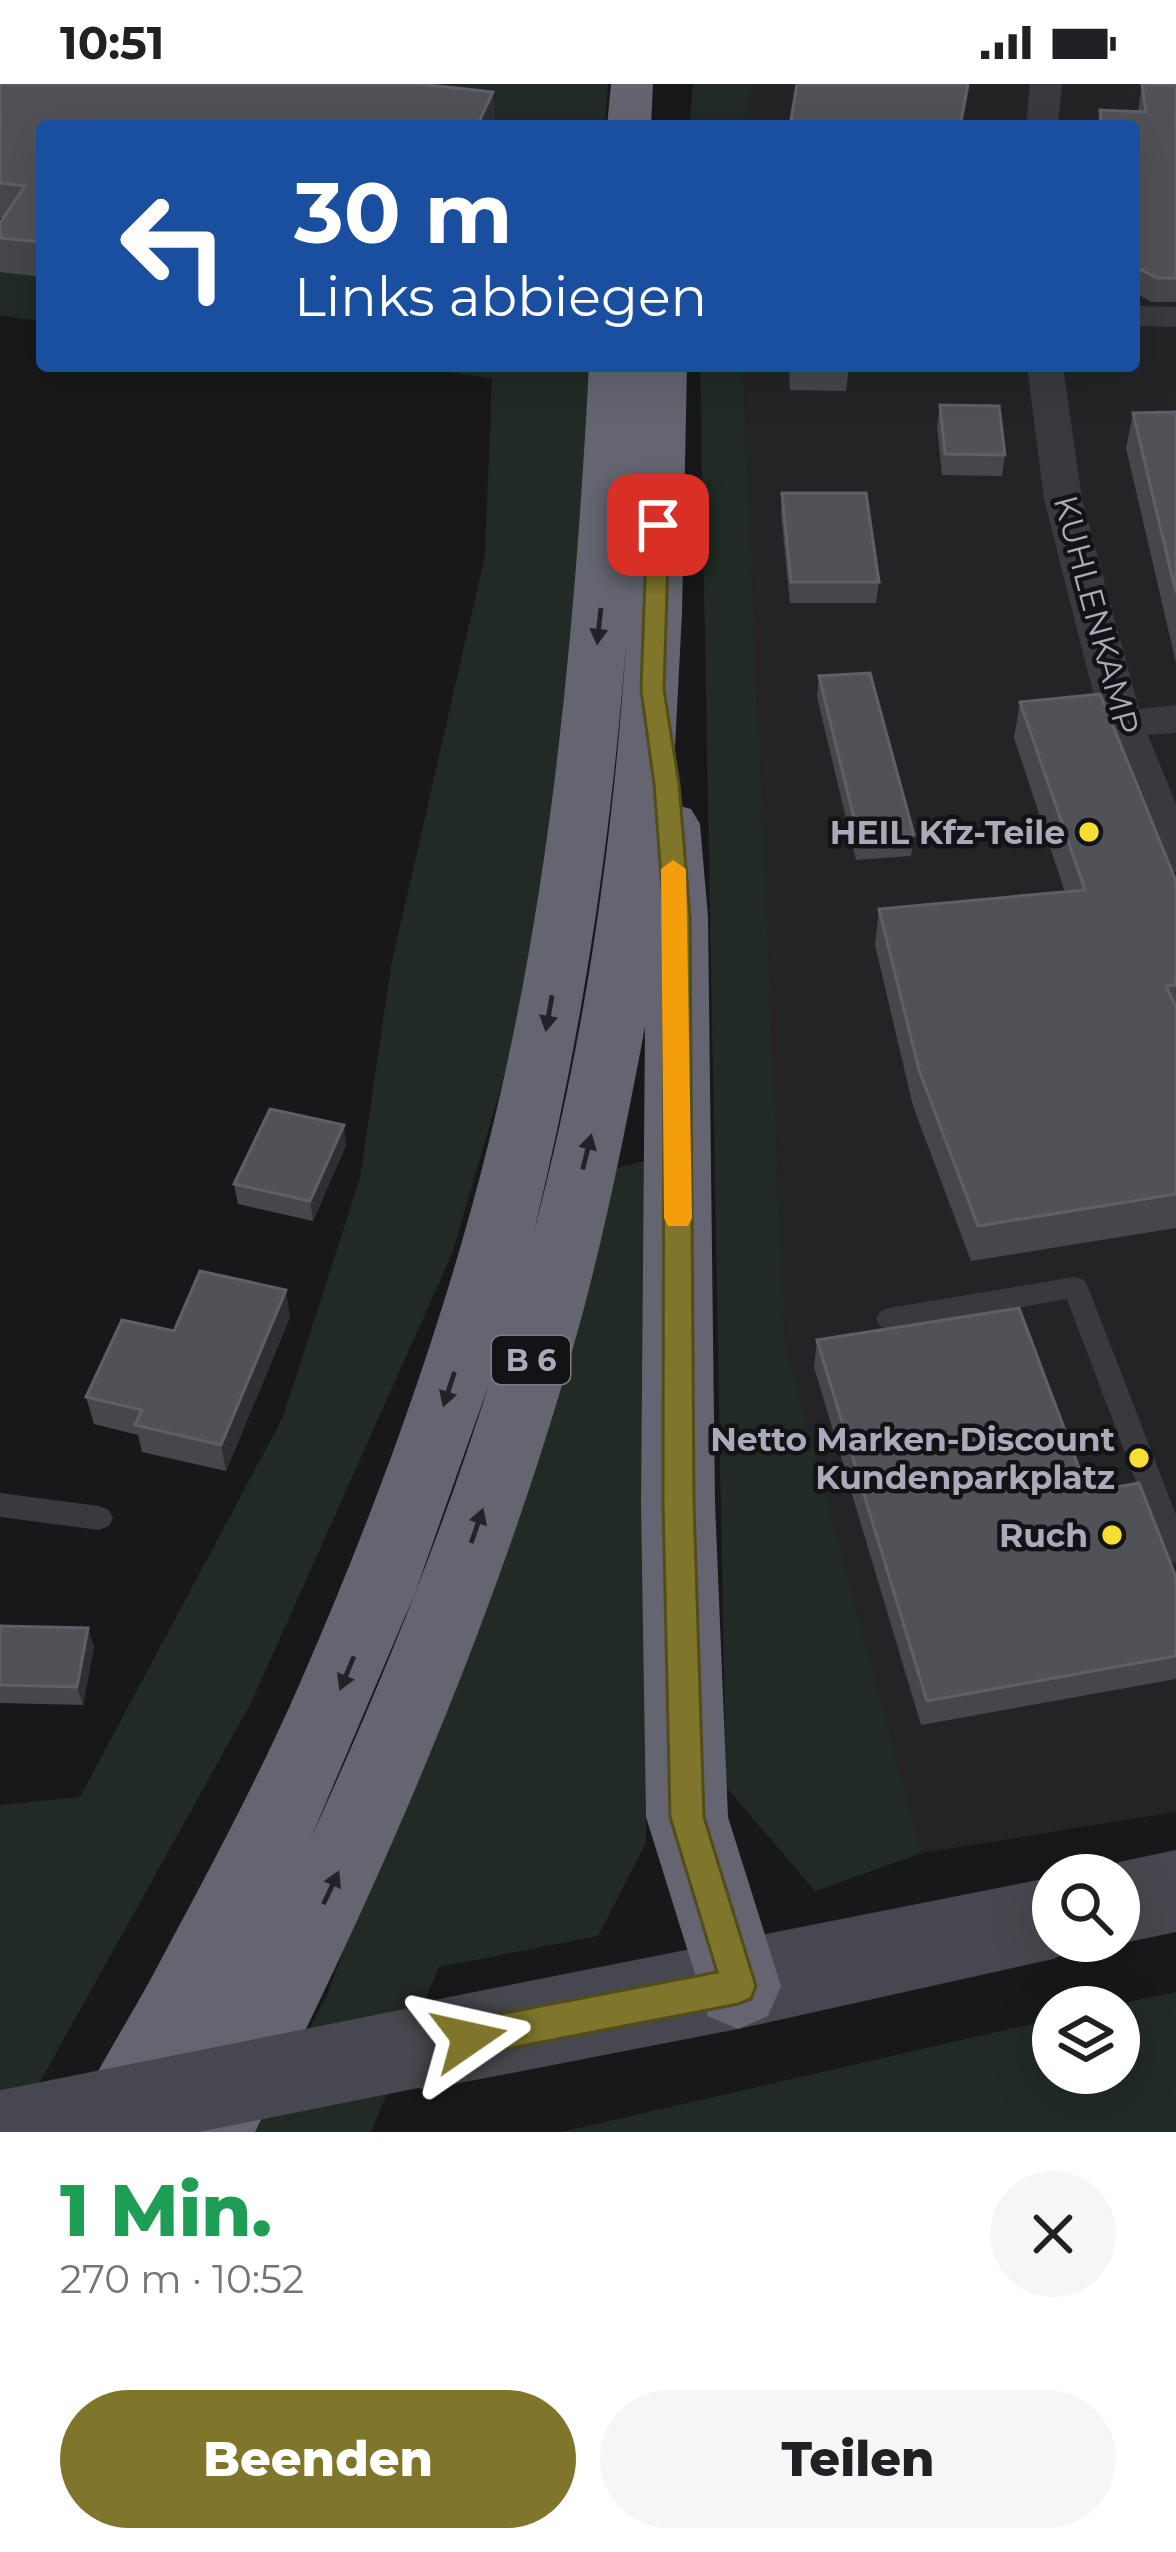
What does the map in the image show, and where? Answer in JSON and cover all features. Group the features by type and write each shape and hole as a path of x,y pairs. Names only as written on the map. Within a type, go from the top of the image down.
{"highway":[{"path":"629,120 632,84"},
{"path":"670,120 672,84"},
{"name":"B 6","path":"112,2132 236,1911 341,1686 391,1564 493,1254 548,1018 584,778 604,577 614,372"},
{"name":"B 6","path":"208,2132 281,1994 354,1839 469,1549 526,1377 590,1144 614,1021 640,836 652,690 662,372"},
{"path":"652,690 667,784 677,917 678,1503 687,1817 738,1986"}],"main road":[{"path":"1140,1899 1176,1891"},
{"path":"0,2131 738,1986 1032,1923"}],"street":[{"path":"1043,120 1046,84"},
{"path":"1140,316 1176,317"},
{"name":"KUHLENKAMP","path":"1046,372 1064,499 1122,724 1176,857"},
{"path":"1122,724 1176,719"}],"lane":[{"path":"889,1319 1075,1287 1176,1551"},
{"path":"0,1505 98,1518"}],"shaded area":[{"path":"100,84 608,84 605,120 75,120"},
{"path":"693,84 753,84 746,120 690,120"},
{"path":"753,84 1176,84 1176,1812 922,1853 785,1341 743,372 1140,372 1140,120 746,120"},
{"path":"36,178 36,320 0,316 0,230"},
{"path":"446,372 590,372 582,529 549,876 514,1043 452,1254 251,1703 12,2132 0,2132 0,1805 80,1797 283,1417 360,1178 391,966 485,555 492,378"},
{"path":"700,372 743,372 785,1341 922,1853 815,1891 726,1787"},
{"path":"649,1160 646,1843 598,1936 439,1967 371,2132 255,2132 327,1995 487,1569 612,1169"},
{"path":"1176,1992 1176,2132 561,2132 1032,2024 1032,2094 1140,2094 1140,2000"}],"building":[{"path":"0,84 420,84 493,92 480,120 36,120 36,241 0,238 0,223 25,186 0,183"},
{"path":"797,84 968,84 961,120 791,120"},
{"path":"1142,84 1176,85 1176,278 1157,278 1140,269 1140,120 1101,120 1100,110 1146,112"},
{"path":"940,405 999,406 1005,455 945,454"},
{"path":"1176,412 1176,593 1133,413"},
{"path":"782,493 866,493 879,582 791,582"},
{"path":"870,673 914,835 859,839 819,676"},
{"path":"1100,694 1176,881 1176,985 1166,986 1176,1007 1176,1194 978,1226 919,1070 879,909 1085,890 1020,702"},
{"path":"270,1109 344,1125 310,1201 234,1184"},
{"path":"200,1271 286,1290 221,1445 135,1425 142,1410 86,1397 122,1320 174,1331"},
{"path":"1019,1308 1088,1492 1139,1483 1176,1577 1176,1656 927,1701 817,1340"},
{"path":"0,1626 88,1628 77,1687 0,1685"}],"slow traffic":[{"path":"673,869 678,1218"}],"place":[{"name":"HEIL Kfz-Teile","path":"1089,832"},
{"name":"Netto Marken-Discount Kundenparkplatz","path":"1139,1458"},
{"name":"Ruch","path":"1112,1535"}],"route":[{"path":"469,2038 738,1986 687,1817 678,1503 677,917 667,784 652,690 658,525"}]}
